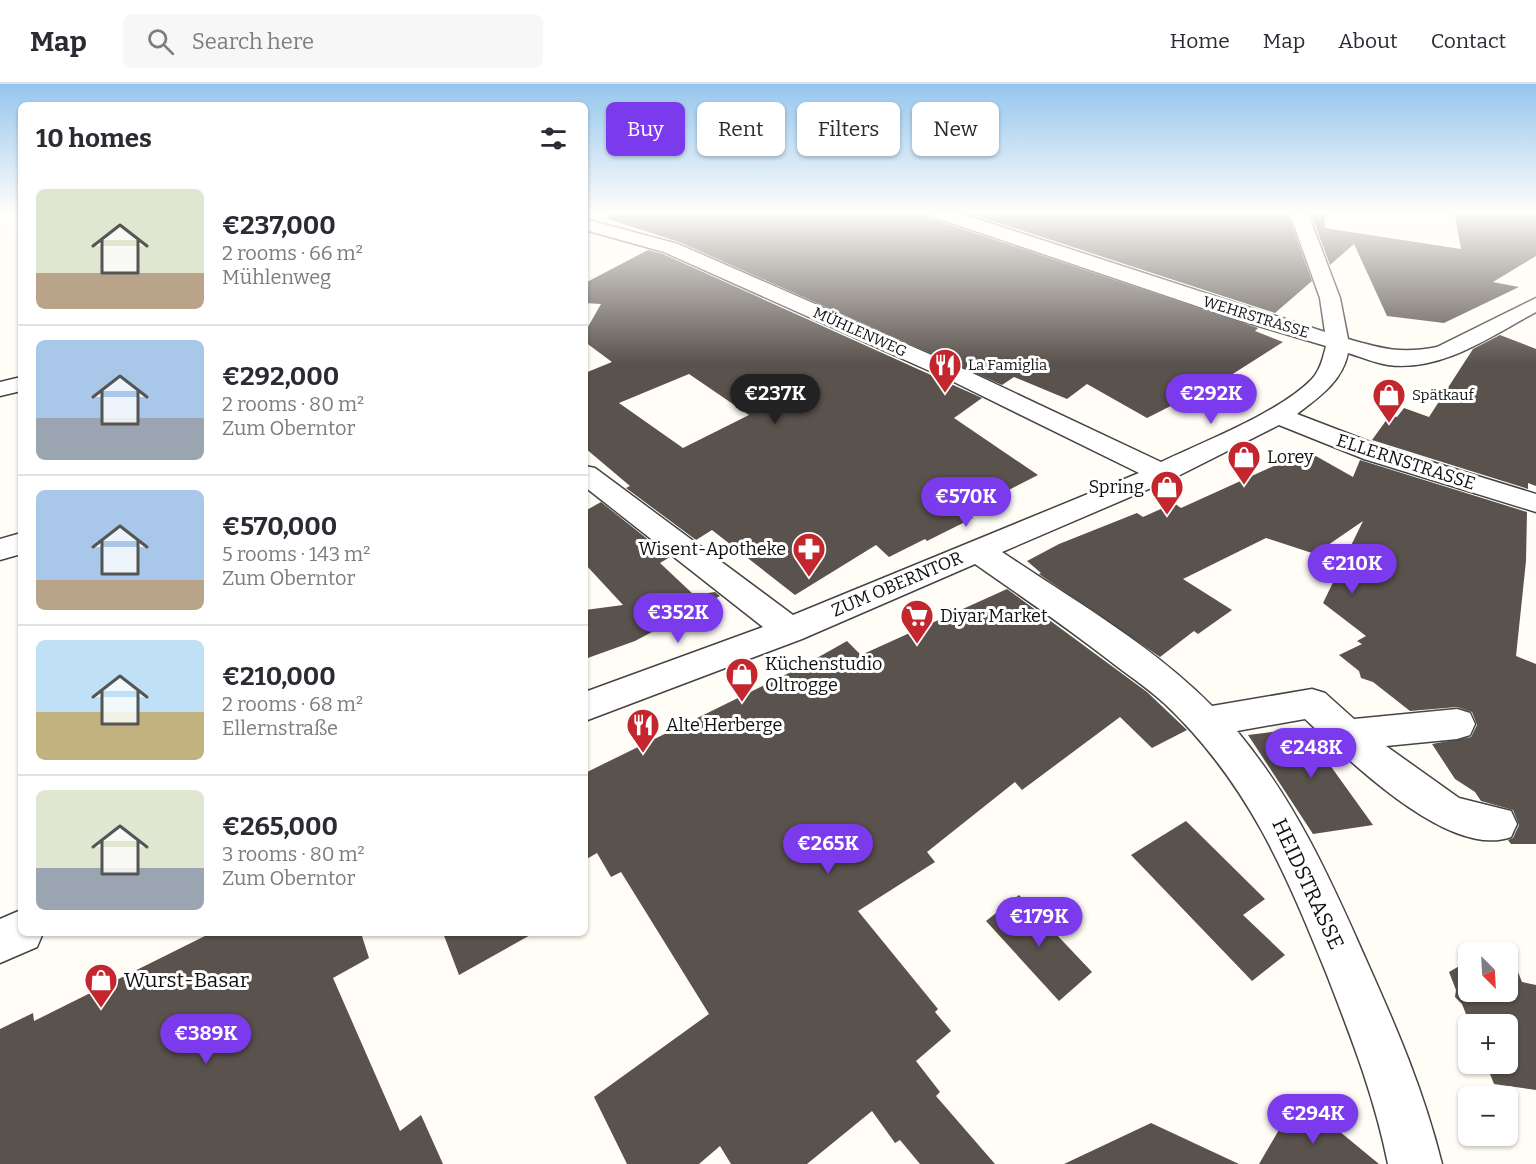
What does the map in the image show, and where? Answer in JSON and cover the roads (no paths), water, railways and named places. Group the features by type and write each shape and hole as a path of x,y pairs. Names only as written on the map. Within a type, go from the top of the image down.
{"street":[{"name":"MÜHLENWEG","path":"701,261 960,376 1162,473"},
{"name":"WEHRSTRASSE","path":"1084,261 1246,315 1389,358 1421,357 1444,352 1536,304"},
{"path":"1316,261 1330,298 1338,343"},
{"name":"ZUM OBERNTOR","path":"588,706 790,630 977,549 1162,473 1279,415 1321,384 1334,363 1338,343"},
{"path":"0,389 18,385"},
{"name":"ELLERNSTRASSE","path":"1279,415 1316,433 1370,452 1536,503"},
{"path":"588,476 790,630"},
{"path":"0,549 18,544"},
{"name":"HEIDSTRASSE","path":"977,549 1100,635 1177,693 1225,743 1269,803 1311,882 1389,1067 1403,1112 1415,1164"},
{"path":"1205,722 1312,703 1404,782 1445,810 1465,819 1497,824"},
{"path":"1347,735 1457,724"},
{"path":"0,941 18,933"}],"place":[{"name":"La Famiglia","path":"945,394"},
{"name":"Spätkauf","path":"1389,424"},
{"name":"Lorey","path":"1244,486"},
{"name":"Spring","path":"1167,516"},
{"name":"Wisent-Apotheke","path":"809,578"},
{"name":"Diyar Market","path":"917,645"},
{"name":"Küchenstudio Oltrogge","path":"742,703"},
{"name":"Alte Herberge","path":"643,754"},
{"name":"Wurst-Basar","path":"101,1009"}]}
